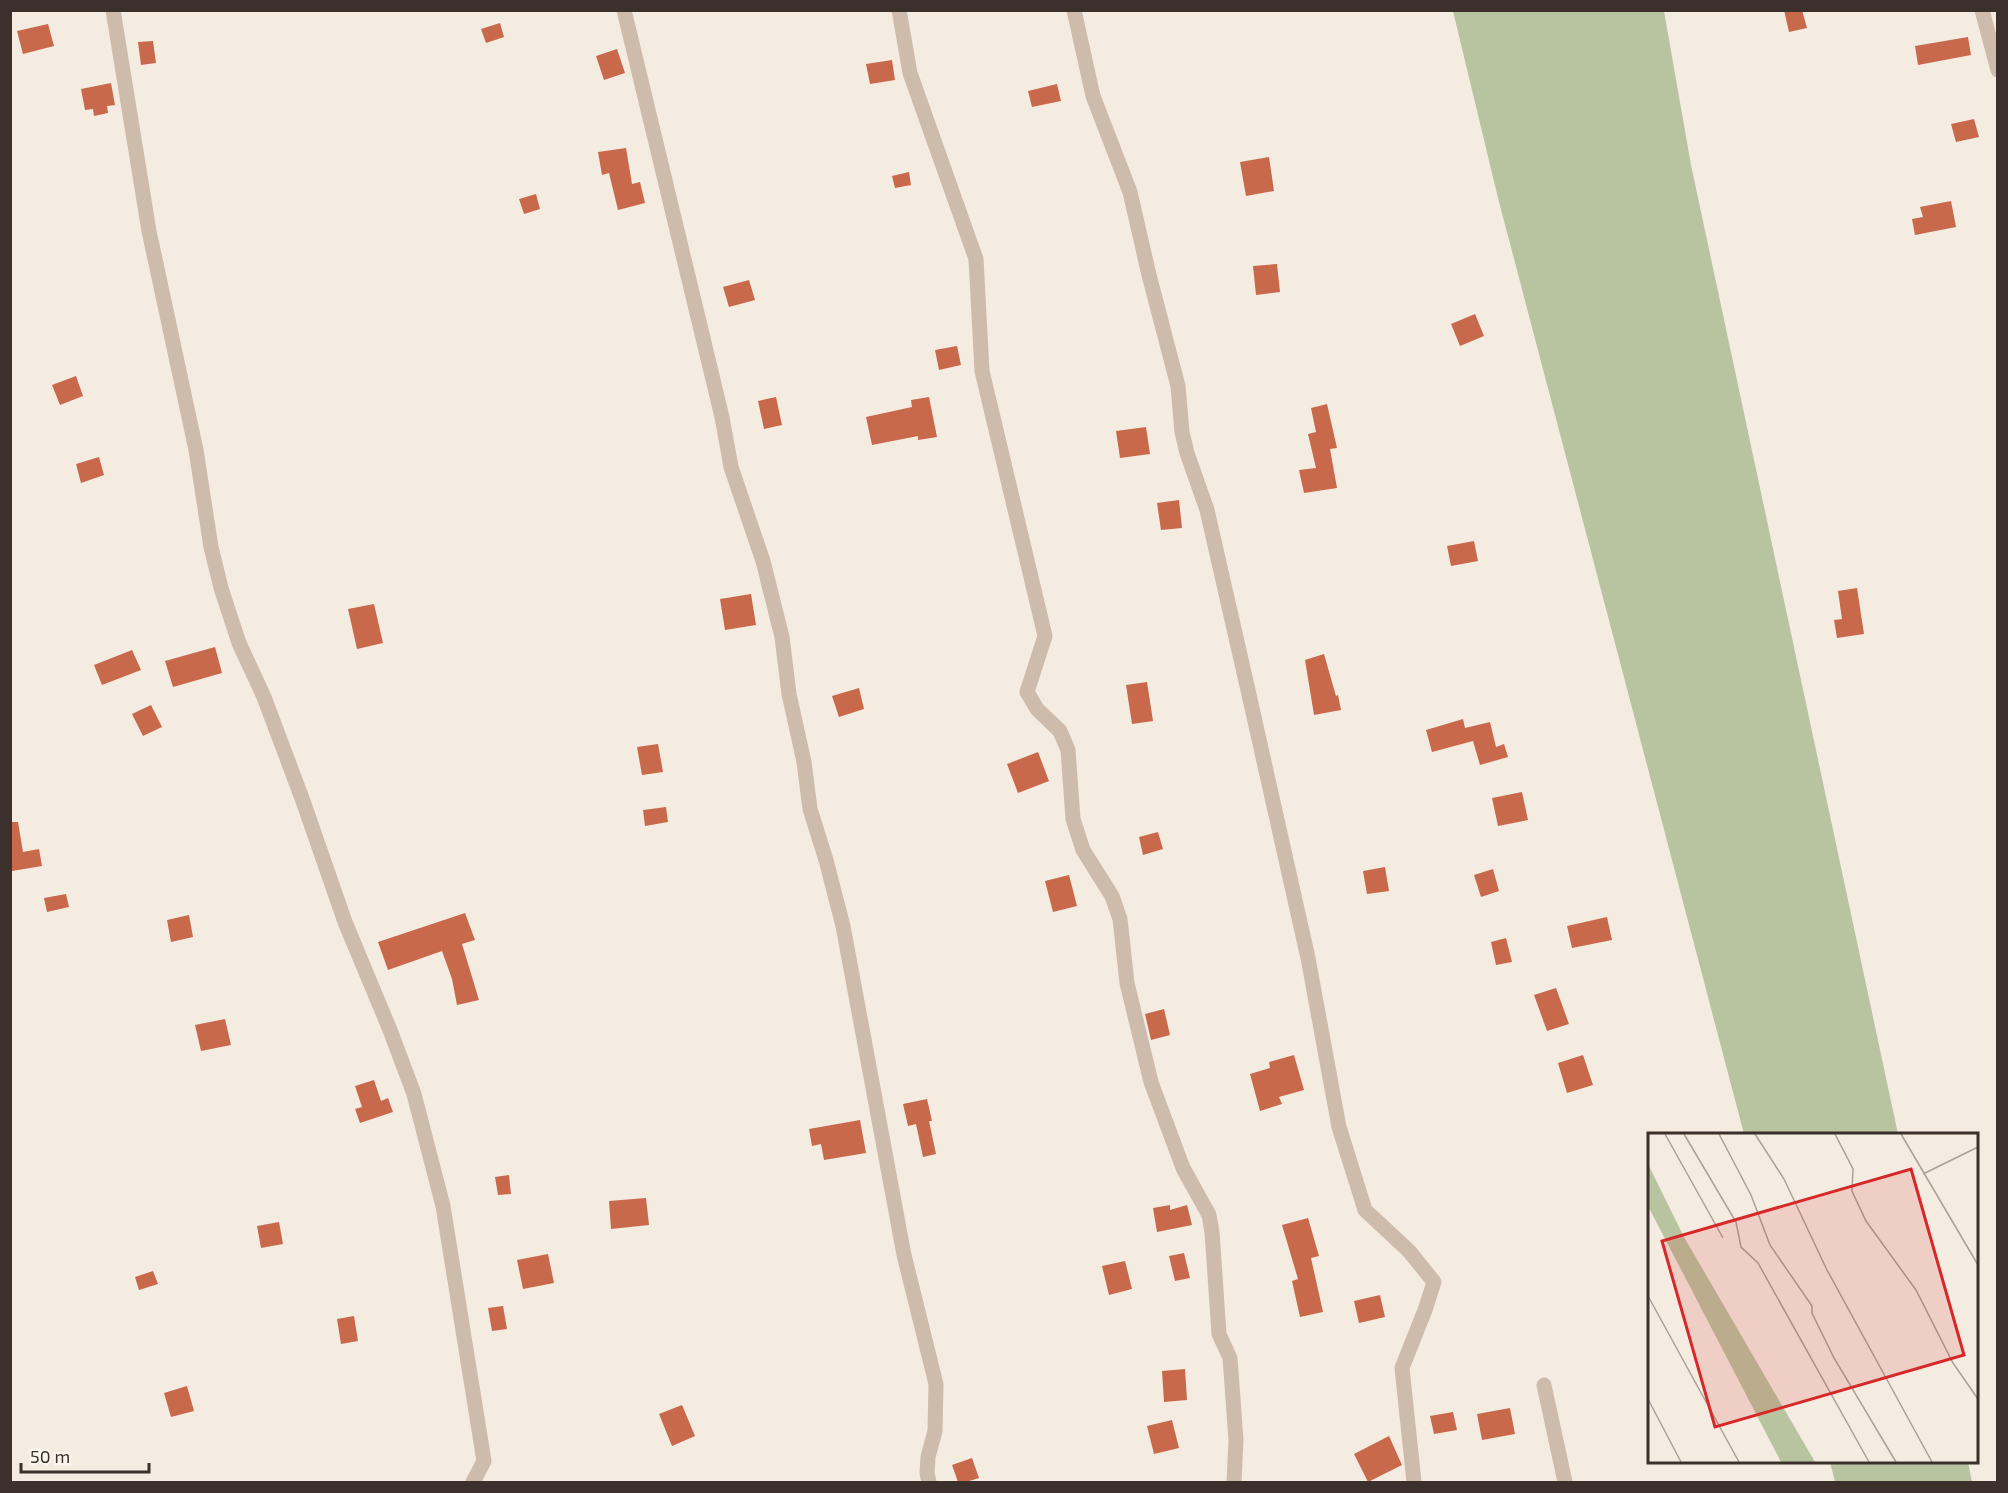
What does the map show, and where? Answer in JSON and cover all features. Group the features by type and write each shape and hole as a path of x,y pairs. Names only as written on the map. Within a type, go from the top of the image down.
{"street":[{"path":"112,10 149,231 196,450 211,547 221,588 239,643 264,697 303,801 345,922 414,1094 443,1206 484,1461 473,1482"},
{"path":"624,10 711,371 730,467 763,561 782,636 789,694 804,762 810,809 843,926 904,1255 936,1384 934,1431 928,1457 929,1482"},
{"path":"898,10 910,73 976,259 982,371 1045,636 1027,692 1037,709 1060,731 1068,750 1073,819 1083,850 1112,896 1120,919 1127,983 1151,1082 1184,1168 1209,1215 1219,1334 1230,1358 1236,1440 1234,1482"},
{"path":"1074,10 1093,96 1130,192 1178,386 1182,432 1206,510 1256,722 1308,958 1339,1127 1365,1210 1409,1251 1434,1282 1402,1368 1414,1482"},
{"path":"1982,10 1998,70"},
{"path":"1544,1385 1564,1482"}],"green space":[{"path":"1453,11 1664,11 1691,165 1898,1133 1744,1133 1498,198"},
{"path":"1830,1463 1968,1463 1972,1482 1835,1482"}],"building":[{"path":"1784,10 1802,10 1807,28 1789,32"},
{"path":"500,23 504,37 486,43 481,29"},
{"path":"48,24 54,46 23,54 17,31"},
{"path":"1968,37 1971,55 1918,65 1915,46"},
{"path":"153,41 156,63 141,65 138,42"},
{"path":"617,49 625,73 604,80 596,56"},
{"path":"892,60 895,80 870,84 866,64"},
{"path":"111,83 115,105 107,106 108,113 94,116 93,109 85,110 81,89"},
{"path":"1057,84 1061,101 1032,107 1028,91"},
{"path":"1974,119 1979,137 1956,142 1951,124"},
{"path":"626,148 632,184 640,182 645,203 618,210 609,173 602,175 598,152"},
{"path":"1269,157 1274,191 1246,196 1240,162"},
{"path":"909,172 911,185 895,188 892,176"},
{"path":"536,194 540,209 524,214 519,199"},
{"path":"1951,201 1956,227 1915,235 1912,219 1923,217 1920,207"},
{"path":"1277,264 1280,292 1256,295 1253,266"},
{"path":"749,280 755,300 729,307 723,287"},
{"path":"1475,314 1484,336 1460,346 1451,324"},
{"path":"957,346 961,365 939,370 935,350"},
{"path":"76,376 83,396 60,405 52,385"},
{"path":"776,397 782,425 764,429 758,401"},
{"path":"929,397 937,437 918,440 918,436 872,445 866,417 912,407 911,400"},
{"path":"1327,404 1337,448 1330,449 1337,488 1304,493 1299,470 1316,468 1308,434 1316,432 1311,408"},
{"path":"1146,427 1150,454 1120,458 1116,431"},
{"path":"99,457 104,475 81,483 76,464"},
{"path":"1179,500 1182,528 1161,530 1157,503"},
{"path":"1474,541 1478,561 1451,566 1447,546"},
{"path":"1857,588 1864,634 1837,638 1834,620 1842,619 1838,591"},
{"path":"751,594 756,625 725,630 720,599"},
{"path":"374,604 383,643 357,649 348,609"},
{"path":"215,647 222,673 173,687 165,661"},
{"path":"132,650 141,670 102,685 94,665"},
{"path":"1324,654 1341,710 1314,715 1305,660"},
{"path":"1147,682 1153,721 1132,724 1126,685"},
{"path":"859,688 864,709 839,717 832,696"},
{"path":"151,705 162,727 143,736 132,714"},
{"path":"1463,719 1465,728 1490,722 1496,747 1504,744 1508,757 1480,765 1473,741 1432,752 1426,730"},
{"path":"658,744 663,772 642,775 637,747"},
{"path":"1038,752 1049,781 1018,793 1007,764"},
{"path":"1522,792 1528,820 1498,826 1492,798"},
{"path":"666,807 668,822 645,826 643,810"},
{"path":"10,822 18,822 23,852 39,849 42,866 12,871"},
{"path":"1158,832 1163,849 1143,855 1139,837"},
{"path":"1385,867 1389,891 1367,894 1363,871"},
{"path":"1493,869 1499,891 1481,897 1474,875"},
{"path":"1069,875 1077,906 1053,912 1045,881"},
{"path":"66,894 69,907 47,912 44,898"},
{"path":"465,913 475,940 462,944 479,1000 457,1005 452,979 442,951 388,970 378,942"},
{"path":"189,915 193,937 171,942 167,920"},
{"path":"1607,917 1612,940 1572,948 1567,926"},
{"path":"1506,938 1512,962 1496,965 1491,942"},
{"path":"1556,988 1569,1024 1547,1031 1534,995"},
{"path":"1164,1009 1170,1035 1151,1040 1145,1014"},
{"path":"225,1019 231,1045 201,1051 195,1025"},
{"path":"1294,1055 1304,1090 1279,1097 1282,1104 1260,1111 1250,1074 1270,1068 1269,1062"},
{"path":"1583,1055 1593,1085 1567,1093 1558,1063"},
{"path":"374,1080 381,1101 388,1098 393,1112 360,1123 355,1109 362,1107 355,1086"},
{"path":"927,1099 936,1154 923,1157 916,1124 908,1126 903,1104"},
{"path":"860,1120 866,1153 824,1160 821,1144 812,1146 809,1129"},
{"path":"509,1175 511,1194 498,1195 495,1177"},
{"path":"646,1198 649,1225 611,1229 609,1201"},
{"path":"1170,1205 1170,1210 1187,1205 1192,1225 1157,1232 1153,1208"},
{"path":"1308,1218 1319,1256 1311,1258 1323,1312 1300,1317 1292,1281 1298,1279 1282,1225"},
{"path":"279,1222 283,1244 261,1248 257,1226"},
{"path":"1184,1253 1190,1278 1175,1281 1169,1256"},
{"path":"548,1254 554,1283 523,1289 517,1260"},
{"path":"1125,1261 1132,1289 1109,1295 1102,1266"},
{"path":"153,1271 158,1284 139,1290 135,1277"},
{"path":"1380,1295 1385,1317 1359,1323 1354,1301"},
{"path":"503,1306 507,1329 492,1331 488,1308"},
{"path":"354,1316 358,1341 341,1344 337,1319"},
{"path":"1185,1369 1187,1400 1164,1402 1162,1371"},
{"path":"187,1386 194,1411 171,1417 164,1393"},
{"path":"682,1405 695,1436 672,1446 659,1414"},
{"path":"1510,1408 1515,1434 1482,1440 1477,1414"},
{"path":"1453,1412 1457,1430 1434,1434 1430,1416"},
{"path":"1172,1420 1179,1448 1154,1454 1147,1426"},
{"path":"1389,1436 1402,1465 1368,1482 1354,1454"},
{"path":"972,1458 979,1478 958,1482 952,1465"}]}
